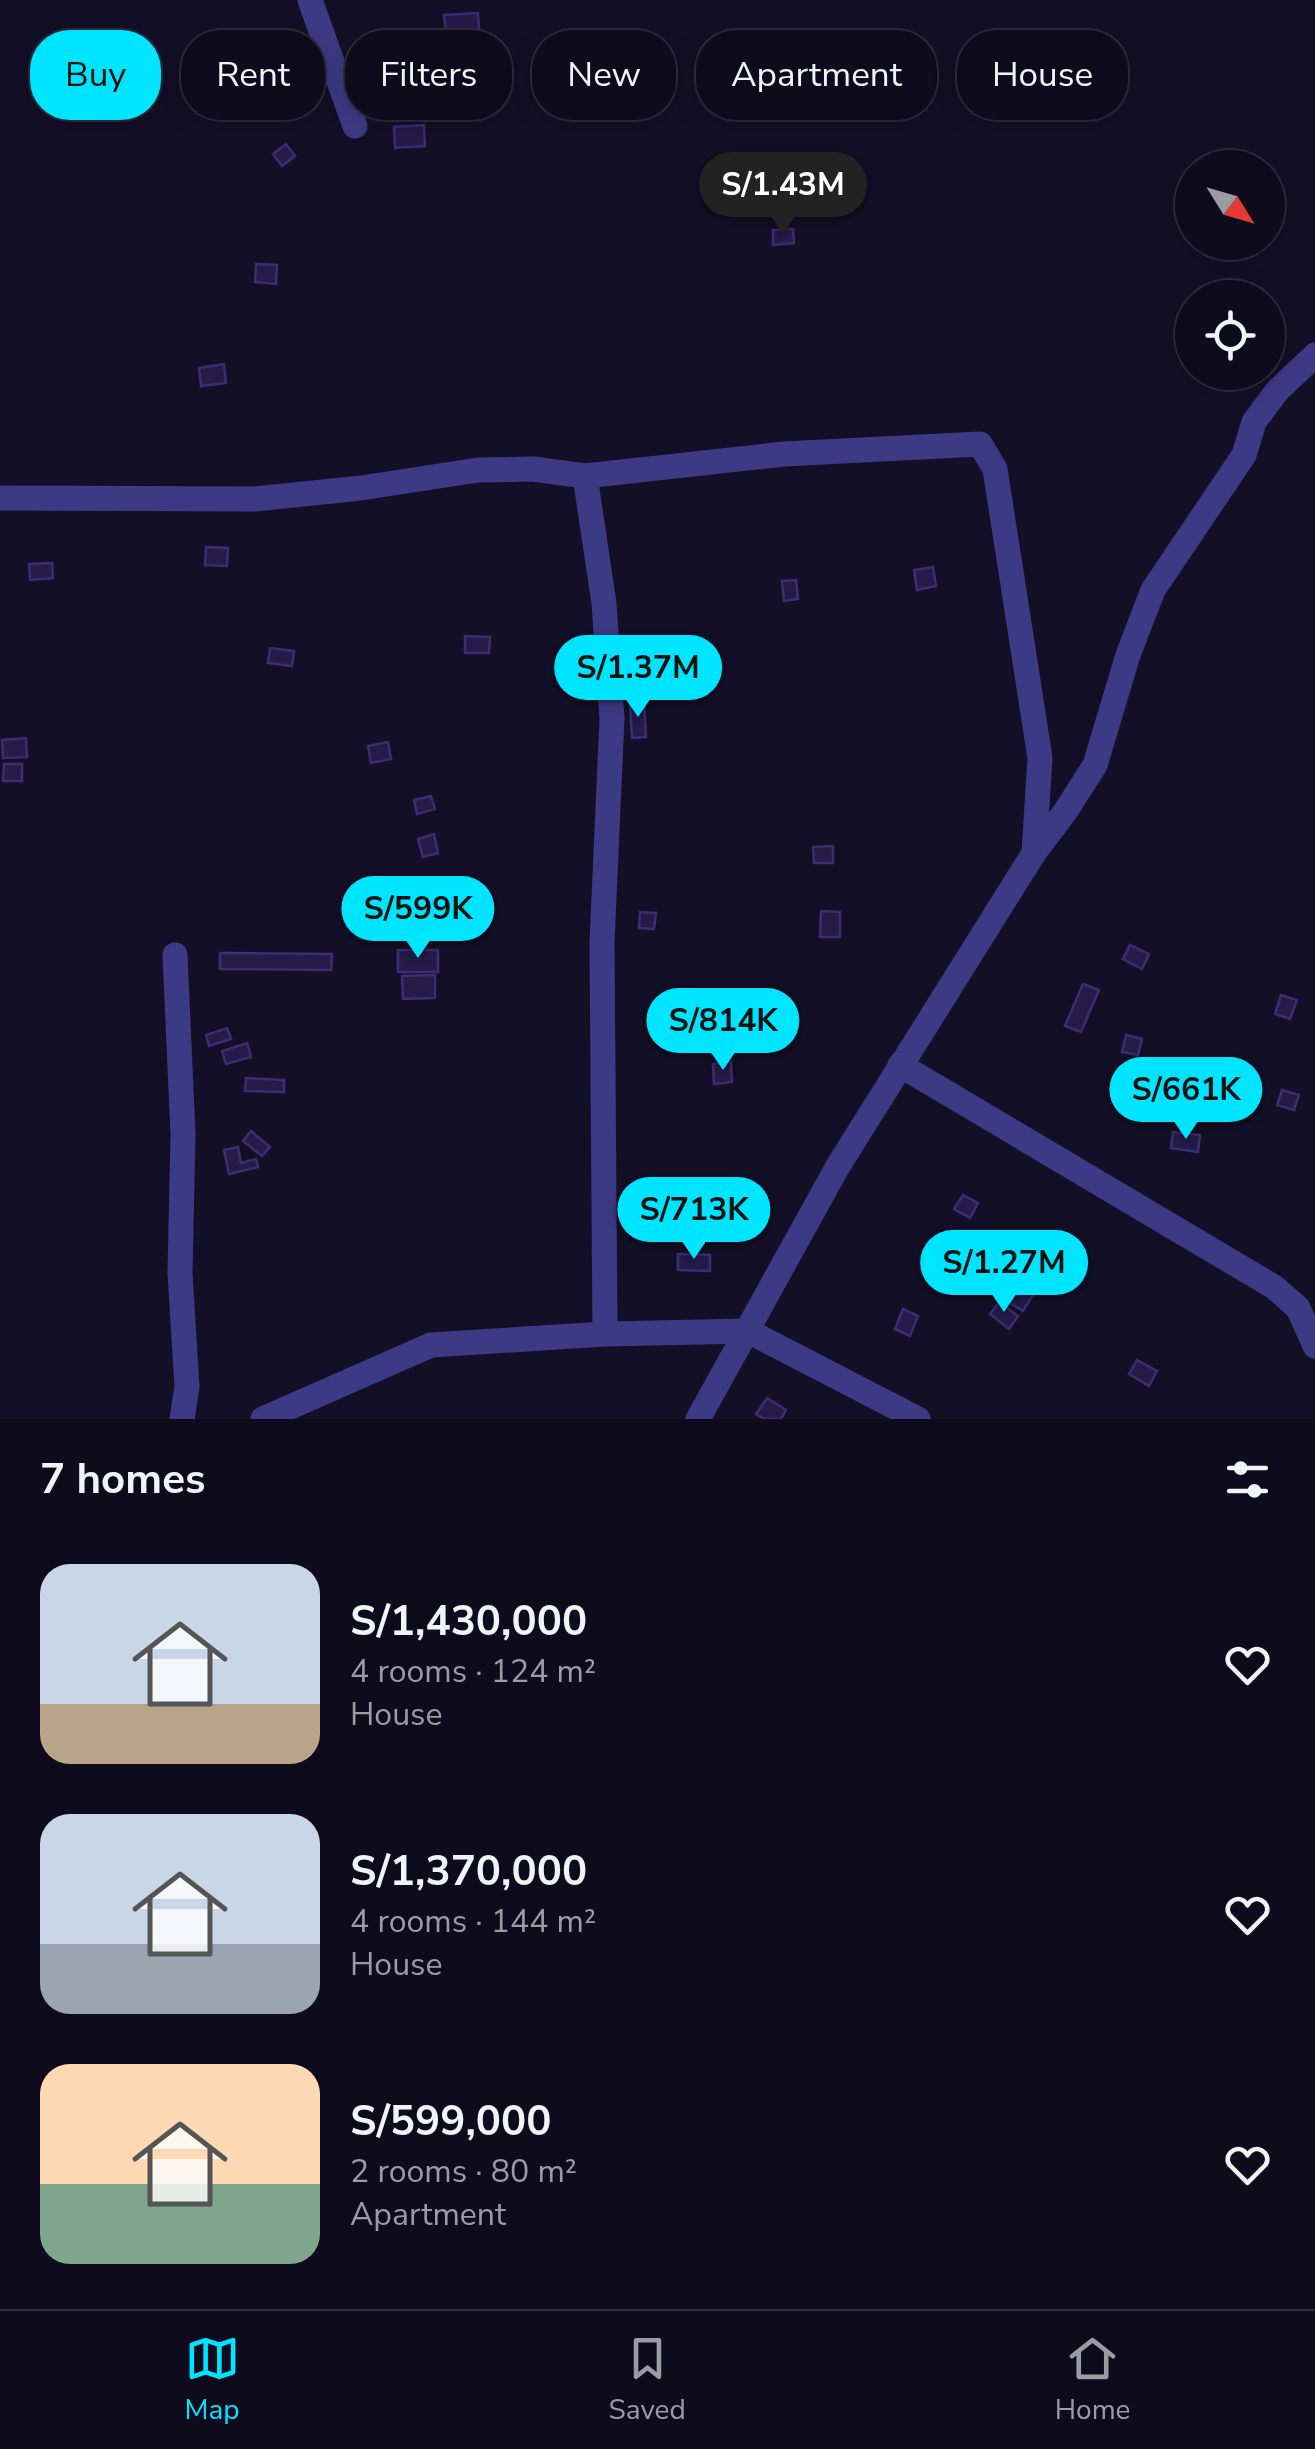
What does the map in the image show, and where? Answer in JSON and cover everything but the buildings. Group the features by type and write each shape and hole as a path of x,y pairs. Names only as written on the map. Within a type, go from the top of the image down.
{"street":[{"path":"310,0 354,126"},
{"path":"698,1419 838,1166 1034,853 1095,765 1128,655 1154,590 1244,455 1254,422 1277,390 1315,355"},
{"path":"0,498 256,498 361,488 478,470 533,469 585,476 784,454 980,444 994,469 1040,758 1034,853"},
{"path":"585,476 604,603 612,719 602,942 606,1334"},
{"path":"175,955 183,1134 180,1273 187,1386 182,1419"},
{"path":"900,1065 1274,1287 1298,1308 1315,1346"},
{"path":"263,1419 431,1345 606,1334 748,1331 918,1419"}]}
